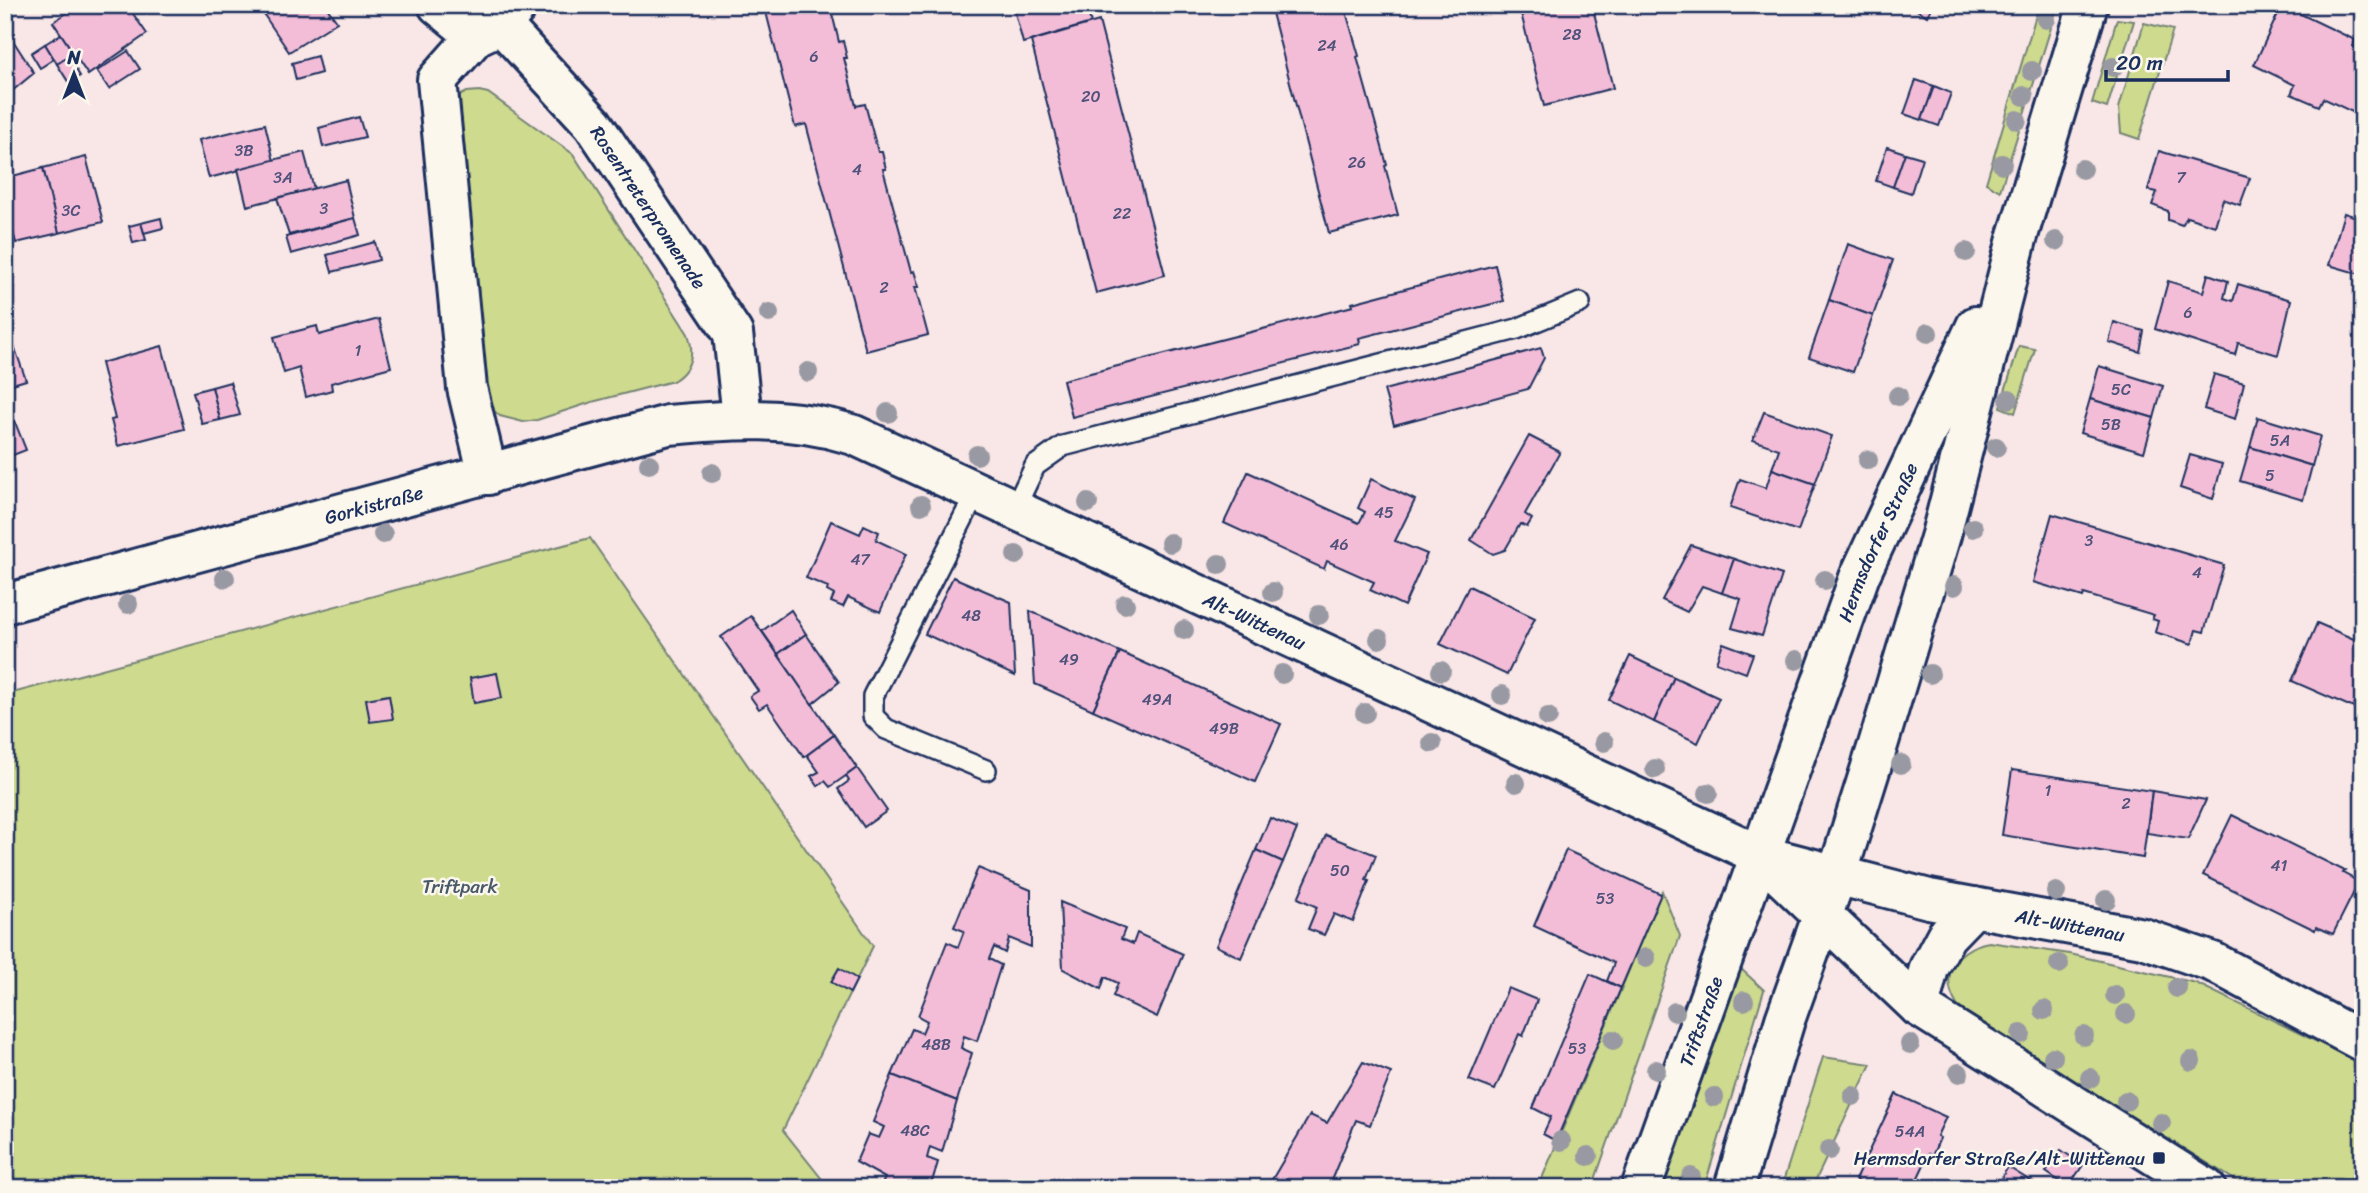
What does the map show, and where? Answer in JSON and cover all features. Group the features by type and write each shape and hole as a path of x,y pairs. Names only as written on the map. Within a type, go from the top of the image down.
{"main road":[{"name":"Rosentreterpromenade","path":"438,5 498,22 593,124 733,333 742,418"},
{"name":"Hermsdorfer Straße","path":"1838,875 1941,535 2017,239 2088,5"},
{"path":"488,475 467,388 437,80 498,22"},
{"name":"Hermsdorfer Straße","path":"1760,855 1860,575 2017,239"},
{"name":"Gorkistraße","path":"5,604 668,425 742,418"},
{"name":"Alt-Wittenau","path":"742,418 804,422 854,435 1760,855 1928,899 2143,937 2213,962 2363,1042"},
{"name":"Alt-Wittenau","path":"1760,855 1919,1007 2206,1188"},
{"name":"Triftstraße","path":"1641,1188 1760,855"},
{"path":"1734,1188 1785,1020 1838,875"},
{"path":"1919,1007 1929,968 1946,936 1974,907"}],"lane":[{"path":"1014,510 1035,466 1063,446 1517,329 1580,303"},
{"path":"976,493 873,696 873,716 886,729 986,770"}],"green space":[{"path":"2039,5 2058,5 2000,191 1986,183"},
{"path":"2117,19 2134,21 2107,108 2092,103"},
{"path":"2144,23 2173,30 2139,139 2121,133 2119,108"},
{"path":"467,92 488,93 573,154 688,334 690,361 679,377 537,420 523,422 500,416 487,405 457,97"},
{"path":"2019,346 2035,349 2015,413 2000,407"},
{"name":"Triftpark","path":"590,538 873,946 783,1130 829,1188 5,1188 5,695"},
{"path":"1662,891 1680,936 1592,1188 1538,1188"},
{"path":"1989,942 2070,954 2196,983 2363,1064 2363,1188 2248,1188 1962,1012 1950,989 1952,968 1965,952"},
{"path":"1739,967 1764,990 1704,1188 1662,1188"},
{"path":"1823,1057 1871,1064 1812,1188 1781,1188"}],"building":[{"path":"79,5 127,5 147,34 88,75 53,22"},
{"path":"325,5 337,22 289,52 258,6"},
{"path":"774,5 830,5 839,42 843,41 847,58 844,58 856,106 865,104 878,152 882,152 886,169 883,169 911,272 914,271 919,287 915,287 928,335 866,351 806,124 795,127 765,8"},
{"path":"1013,5 1086,5 1091,23 1023,43"},
{"path":"1270,5 1344,5 1398,215 1329,233"},
{"path":"1519,5 1592,5 1613,88 1544,106"},
{"path":"1909,5 1933,5 1927,16"},
{"path":"2282,5 2355,40 2353,46 2363,51 2363,117 2323,98 2319,106 2291,94 2295,85 2254,65"},
{"path":"1099,21 1165,275 1096,293 1031,41"},
{"path":"5,28 34,73 12,91 5,92"},
{"path":"61,34 74,54 57,64 45,44"},
{"path":"45,44 54,59 40,68 31,53"},
{"path":"128,51 140,69 109,89 97,71"},
{"path":"317,56 321,73 296,80 292,63"},
{"path":"68,57 80,76 69,83 57,64"},
{"path":"1916,80 1934,86 1922,120 1904,114"},
{"path":"1934,86 1951,93 1939,126 1922,120"},
{"path":"359,117 365,137 323,147 319,128"},
{"path":"265,124 274,161 209,178 199,140"},
{"path":"1887,147 1905,153 1893,187 1876,181"},
{"path":"2159,151 2250,178 2240,205 2223,199 2215,226 2187,217 2182,225 2168,220 2168,211 2152,205 2157,192 2148,190"},
{"path":"304,152 314,189 247,206 238,169"},
{"path":"1905,153 1922,158 1911,193 1893,187"},
{"path":"86,157 103,222 59,233 43,168"},
{"path":"43,168 59,233 16,243 5,202 5,178"},
{"path":"346,180 355,218 289,235 277,198"},
{"path":"2344,213 2363,219 2363,275 2329,265"},
{"path":"161,218 163,228 144,233 141,223"},
{"path":"355,218 360,235 291,254 286,237"},
{"path":"141,223 146,240 133,243 129,226"},
{"path":"375,242 379,260 332,272 327,255"},
{"path":"1848,244 1893,260 1873,316 1829,300"},
{"path":"1495,265 1504,301 1359,338 1360,344 1072,417 1063,380 1353,306 1352,303"},
{"path":"2208,274 2228,281 2224,298 2233,301 2238,284 2291,300 2278,355 2238,343 2235,355 2155,329 2168,281 2203,292"},
{"path":"1829,300 1873,316 1853,372 1809,357"},
{"path":"379,319 391,367 331,383 332,390 306,397 299,368 284,373 274,337 317,326 319,335"},
{"path":"2114,322 2144,331 2140,352 2109,342"},
{"path":"12,340 26,380 9,385 5,374 5,342"},
{"path":"162,346 184,429 118,446 111,420 115,419 101,363"},
{"path":"1541,348 1544,358 1528,389 1394,425 1384,390"},
{"path":"2099,366 2163,386 2154,418 2090,399"},
{"path":"2214,374 2244,383 2235,419 2204,409"},
{"path":"230,382 240,415 220,420 212,387"},
{"path":"212,387 220,420 202,424 193,392"},
{"path":"5,397 26,450 5,458"},
{"path":"2090,399 2154,418 2144,452 2080,433"},
{"path":"1764,412 1832,436 1815,484 1772,469 1779,449 1753,440"},
{"path":"2258,417 2320,436 2312,466 2250,447"},
{"path":"1529,436 1560,452 1525,514 1532,519 1527,527 1520,524 1505,550 1493,554 1471,540"},
{"path":"2250,447 2312,466 2303,500 2240,481"},
{"path":"2190,455 2222,464 2213,499 2180,488"},
{"path":"1772,469 1815,484 1798,531 1730,508 1740,479 1766,488"},
{"path":"1248,472 1359,523 1365,512 1358,508 1371,479 1415,500 1395,541 1427,554 1404,606 1370,590 1374,582 1327,561 1324,569 1224,523"},
{"path":"2052,514 2224,565 2204,632 2196,630 2192,644 2155,632 2158,621 2152,619 2154,615 2033,582"},
{"path":"831,521 860,534 864,525 879,532 876,540 906,554 880,612 848,597 843,607 831,602 834,595 827,591 828,587 806,578"},
{"path":"1691,545 1734,559 1722,593 1702,586 1687,612 1662,600"},
{"path":"1734,559 1782,575 1762,636 1732,628 1741,599 1722,593"},
{"path":"953,577 1011,602 1015,676 925,634"},
{"path":"1469,586 1535,618 1507,675 1440,644"},
{"path":"791,610 806,634 778,654 762,631"},
{"path":"1030,611 1120,652 1093,710 1035,684"},
{"path":"751,616 834,735 804,757 767,704 759,709 750,696 758,691 721,637"},
{"path":"2317,623 2363,643 2363,712 2292,681"},
{"path":"806,634 839,682 812,704 778,654"},
{"path":"1723,643 1753,654 1746,673 1716,662"},
{"path":"1120,652 1281,724 1255,782 1093,710"},
{"path":"1630,656 1674,677 1654,722 1609,700"},
{"path":"497,673 502,698 474,703 470,678"},
{"path":"1674,677 1719,698 1698,743 1654,722"},
{"path":"389,695 393,719 370,722 366,699"},
{"path":"834,735 857,768 830,787 825,781 818,786 811,776 819,772 807,755"},
{"path":"857,768 887,811 864,827 838,789 849,781 846,776"},
{"path":"2012,770 2152,791 2143,858 2002,835"},
{"path":"2152,791 2206,800 2188,839 2147,833"},
{"path":"2232,815 2345,871 2343,873 2359,882 2333,934 2316,927 2315,930 2203,875"},
{"path":"1270,818 1297,829 1283,862 1256,850"},
{"path":"1326,835 1376,855 1353,922 1334,914 1324,935 1308,929 1317,907 1298,898"},
{"path":"1256,850 1283,862 1241,958 1216,946"},
{"path":"1566,850 1661,894 1621,988 1607,981 1614,963 1534,926"},
{"path":"978,868 1031,890 1031,947 1009,938 1005,953 994,947 989,959 1001,965 977,1041 964,1036 961,1048 972,1053 957,1101 892,1075 912,1029 922,1033 927,1021 918,1016 947,942 958,947 964,931 954,927"},
{"path":"1060,902 1125,929 1121,939 1133,944 1137,933 1183,954 1157,1017 1113,996 1118,983 1105,977 1101,989 1063,969"},
{"path":"839,968 857,979 850,993 831,982"},
{"path":"1590,974 1621,988 1556,1141 1543,1134 1551,1117 1533,1108"},
{"path":"1508,988 1537,1000 1523,1036 1519,1034 1495,1090 1469,1080"},
{"path":"1363,1062 1391,1073 1370,1125 1356,1120 1328,1188 1267,1188 1310,1115 1327,1123"},
{"path":"892,1075 957,1101 942,1152 930,1147 927,1158 938,1162 930,1188 880,1188 885,1178 856,1162 868,1134 879,1138 884,1127 873,1122"},
{"path":"1896,1094 1946,1117 1932,1156 1929,1154 1913,1188 1873,1188 1855,1180"},
{"path":"2061,1150 2083,1165 2068,1187 2046,1172"},
{"path":"2008,1167 2037,1185 2035,1188 1995,1188"}],"place":[{"name":"Hermsdorfer Straße/Alt-Wittenau","path":"2159,1158"}]}
